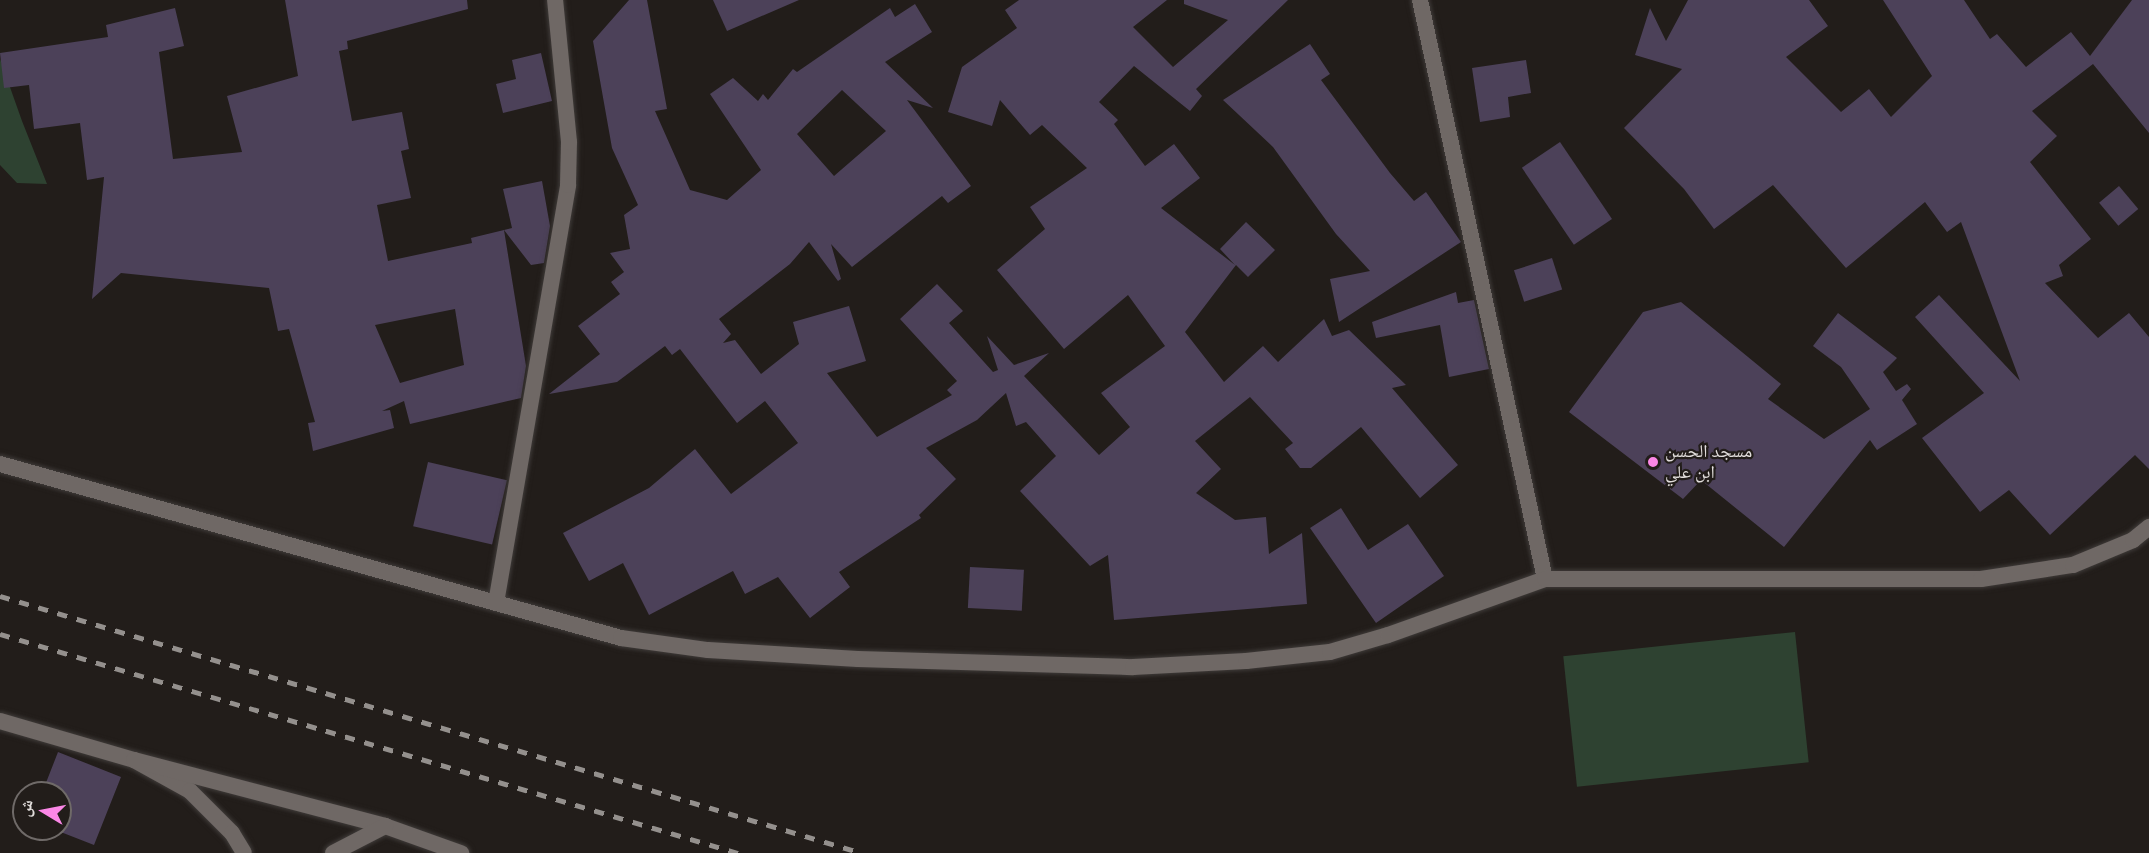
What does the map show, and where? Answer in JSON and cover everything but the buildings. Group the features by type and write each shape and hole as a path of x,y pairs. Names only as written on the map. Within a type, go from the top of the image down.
{"street":[{"path":"495,603 568,185 569,142 555,0"},
{"path":"1420,0 1545,579"},
{"path":"0,464 621,638 708,650 858,659 1134,667 1330,652 1388,635 1545,579 1981,579 2073,565 2133,540 2149,528"},
{"path":"0,721 134,760 385,826 462,853"},
{"path":"134,760 190,791 232,833 244,853"},
{"path":"333,853 385,826"}],"green space":[{"path":"0,59 47,184 17,183 0,165"},
{"path":"1795,632 1809,762 1577,787 1563,656"}],"railway":[{"path":"0,596 862,853"},
{"path":"0,634 738,853"}],"place":[{"name":"مسجد الحسن ابن علي","path":"1653,462"}]}
